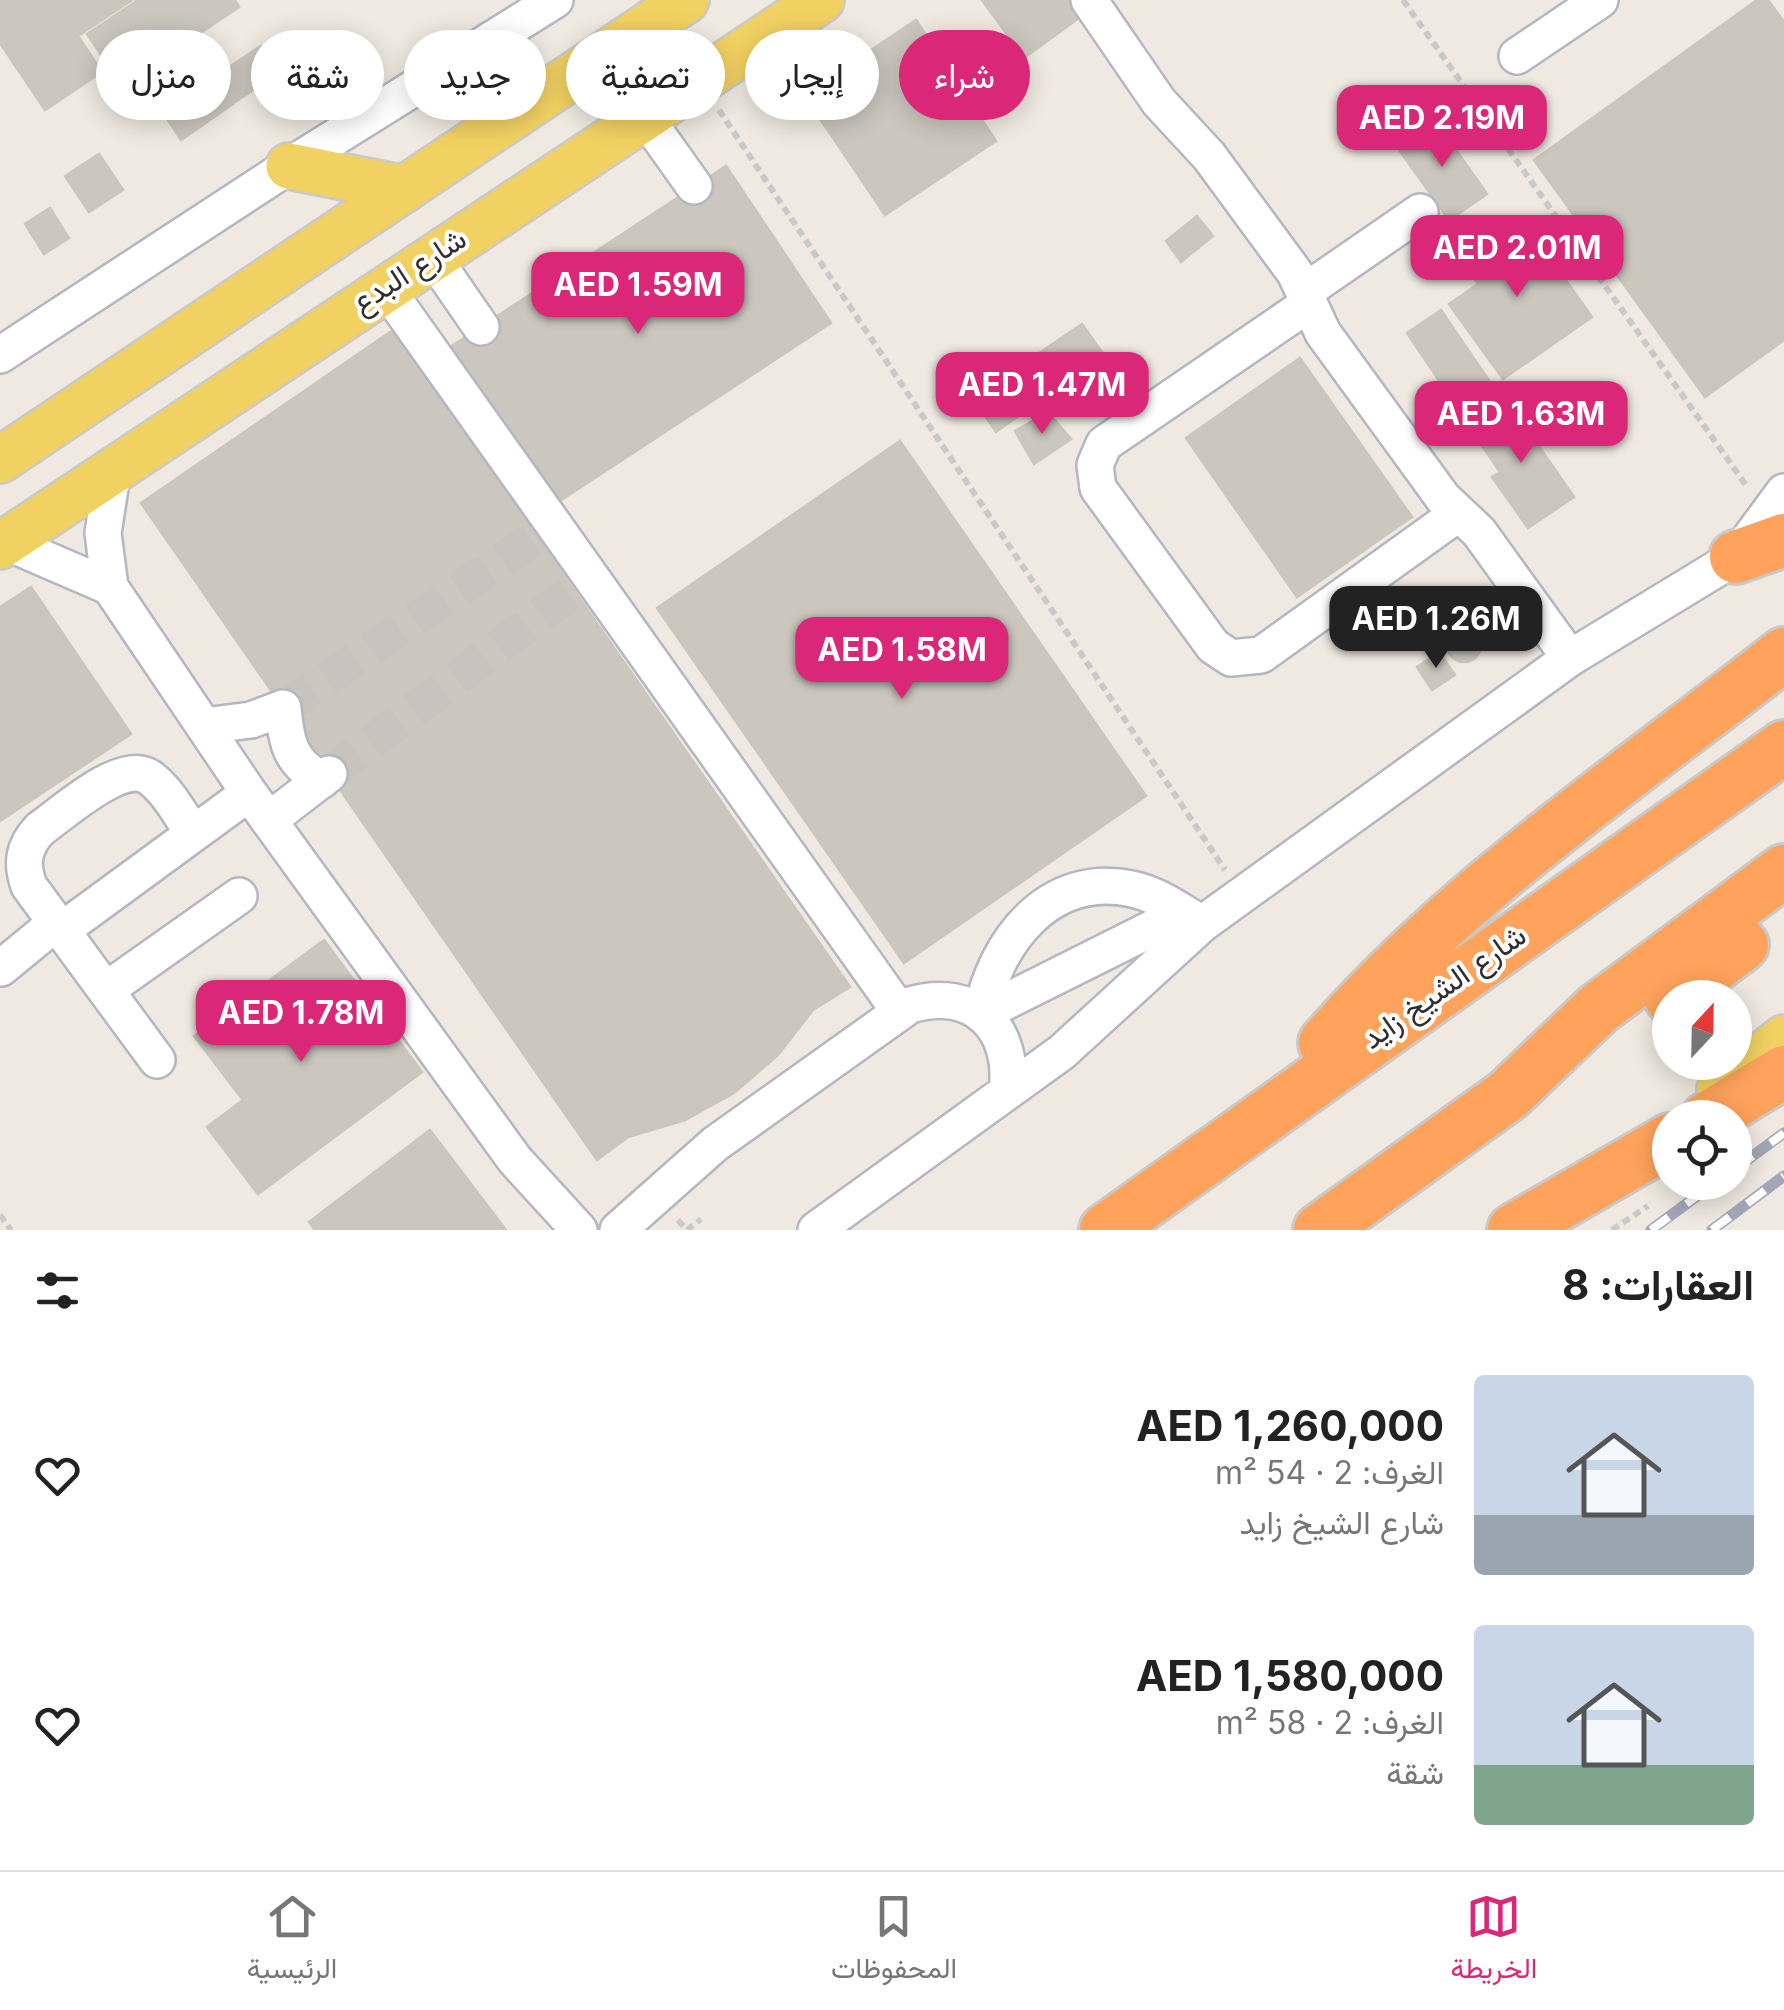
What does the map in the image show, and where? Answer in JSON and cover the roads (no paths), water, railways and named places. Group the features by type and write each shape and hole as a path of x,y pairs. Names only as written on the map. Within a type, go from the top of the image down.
{"highway":[{"path":"1736,557 1784,540"},
{"path":"1274,1106 1328,1040 1434,934 1784,654"},
{"name":"شارع الشيخ زايد","path":"1106,1230 1274,1106 1784,747"},
{"path":"1508,1095 1598,1009 1784,871"},
{"path":"1695,980 1784,916"},
{"path":"1320,1230 1508,1095 1652,1009"},
{"path":"1738,1100 1784,1072"},
{"path":"1514,1230 1652,1150"}],"main road":[{"path":"546,92 686,0"},
{"name":"شارع البدع","path":"725,66 821,0"},
{"path":"0,460 505,120"},
{"name":"شارع البدع","path":"3,544 642,120"},
{"path":"289,166 405,189"},
{"path":"1705,1100 1784,1038"},
{"path":"1610,1175 1652,1141"}],"street":[{"path":"507,30 555,0"},
{"path":"1089,0 1178,127 1208,156 1296,274 1323,333 1456,515 1479,532 1570,658"},
{"path":"1116,0 1189,112 1208,156"},
{"path":"1518,56 1600,0"},
{"path":"0,355 404,94"},
{"path":"646,120 694,186"},
{"path":"1420,212 1104,444 1095,465 1098,488 1213,646 1241,660 1261,655 1456,515"},
{"path":"432,256 481,327"},
{"path":"385,287 583,584 900,1012"},
{"path":"113,469 104,533 110,587 259,806 515,1160 579,1230"},
{"path":"981,1014 1256,887 1570,658 1736,557 1769,495"},
{"path":"3,544 110,587"},
{"path":"1,968 194,834 326,777 292,756 284,732 283,708 252,720 204,726"},
{"path":"157,1060 29,886 26,850 40,830 115,777 132,772 149,777 194,834"},
{"path":"981,1014 993,966 1004,946 1030,916 1065,894 1109,886 1134,889 1193,919"},
{"path":"106,990 239,896"},
{"path":"816,1230 1096,1024 1193,919"},
{"path":"618,1230 715,1144 900,1012 926,1000 944,1000 981,1014 1002,1038 1008,1055 1008,1092"},
{"path":"515,1160 548,1230"}],"tunnel":[{"path":"283,708 537,537"},
{"path":"329,774 574,590"}],"railway":[{"path":"1752,1157 1784,1133"},
{"path":"1712,1230 1784,1176"},
{"path":"1651,1230 1692,1200"}]}
